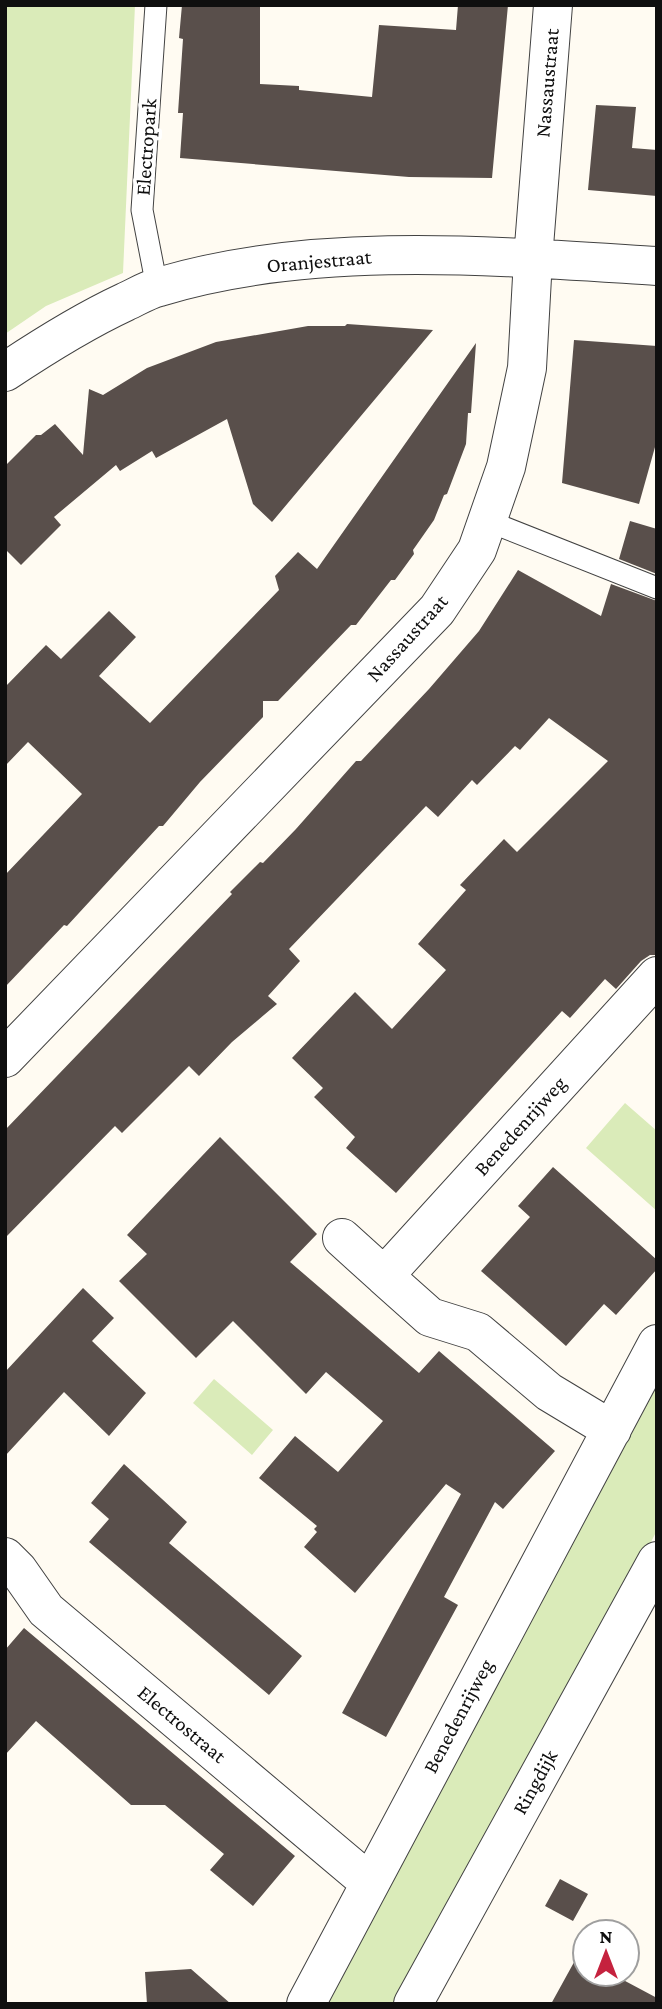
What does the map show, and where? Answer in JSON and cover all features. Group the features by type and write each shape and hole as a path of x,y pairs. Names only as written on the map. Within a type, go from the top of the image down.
{"street":[{"name":"Nassaustraat","path":"5,1058 437,610 477,550 506,467 527,368 553,5"},
{"name":"Oranjestraat","path":"5,372 79,324 157,287 241,268 352,256 533,259 657,266"},
{"name":"Benedenrijweg","path":"384,1276 657,976"},
{"path":"342,1238 430,1317 478,1332 549,1392 612,1430"},
{"name":"Benedenrijweg","path":"306,2004 657,1344"},
{"name":"Electrostraat","path":"5,1557 18,1570 47,1610 370,1882"},
{"name":"Ringdijk","path":"413,2004 657,1561"}],"lane":[{"name":"Electropark","path":"156,5 142,210 157,287"},
{"path":"488,521 657,589"}],"green space":[{"path":"5,5 135,5 123,273 46,306 5,334"},
{"path":"625,1103 657,1131 657,1211 586,1148"},
{"path":"214,1379 273,1430 252,1455 193,1403"},
{"path":"657,1386 657,1530 651,1542 399,2004 321,2004 466,1742"}],"building":[{"path":"182,5 260,5 260,84 299,86 299,90 372,97 379,25 456,30 458,5 508,5 492,178 409,177 180,158 183,113 178,113 183,39 179,38"},
{"path":"596,105 636,107 632,148 657,150 657,196 588,190"},
{"path":"347,324 433,330 272,522 253,504 227,419 156,458 152,451 120,471 116,465 54,517 61,525 21,565 5,549 5,466 36,435 41,435 55,424 83,455 89,389 103,395 147,368 216,342 308,326"},
{"path":"574,340 657,346 657,440 639,504 562,483"},
{"path":"476,343 466,444 434,520 395,580 391,580 356,625 351,625 278,701 263,701 263,717 200,782 163,826 159,826 67,926 64,925 5,987 5,875 82,794 28,742 5,766 5,687 46,645 61,659 109,611 136,637 99,676 150,723 279,590 275,576 298,552 317,569"},
{"path":"630,521 657,529 657,574 619,559"},
{"path":"518,570 601,616 611,584 657,601 657,955 650,955 641,961 616,989 605,979 570,1018 562,1011 396,1193 346,1148 355,1137 314,1097 323,1088 292,1058 355,992 392,1029 446,970 418,944 466,890 460,885 504,839 517,852 608,761 549,718 520,750 515,746 477,785 472,780 438,817 426,806 289,949 300,961 268,996 277,1004 232,1042 199,1076 189,1066 122,1133 115,1126 5,1238 5,1130 232,894 230,892 260,862 263,863 356,761 361,761 429,689 479,631"},
{"path":"220,1137 317,1234 290,1262 419,1373 439,1351 555,1451 503,1509 495,1502 444,1597 458,1605 386,1737 342,1713 461,1494 446,1484 355,1593 304,1547 317,1532 314,1529 317,1526 259,1478 295,1436 338,1472 383,1421 326,1372 306,1394 233,1321 196,1358 119,1281 147,1254 127,1235"},
{"path":"553,1167 657,1260 657,1269 616,1315 604,1304 566,1346 481,1271 530,1217 518,1206"},
{"path":"83,1288 114,1318 92,1341 146,1393 109,1436 64,1392 5,1456 5,1372"},
{"path":"124,1464 187,1522 169,1543 302,1656 269,1695 89,1542 109,1519 91,1503"},
{"path":"24,1628 295,1856 253,1906 210,1870 224,1854 165,1805 131,1805 36,1721 5,1755 5,1650"},
{"path":"560,1879 588,1894 571,1920 545,1906"},
{"path":"571,1968 571,1988 638,1988 657,1998 657,2004 551,2004"},
{"path":"191,1969 231,2004 147,2004 145,1972"}]}
